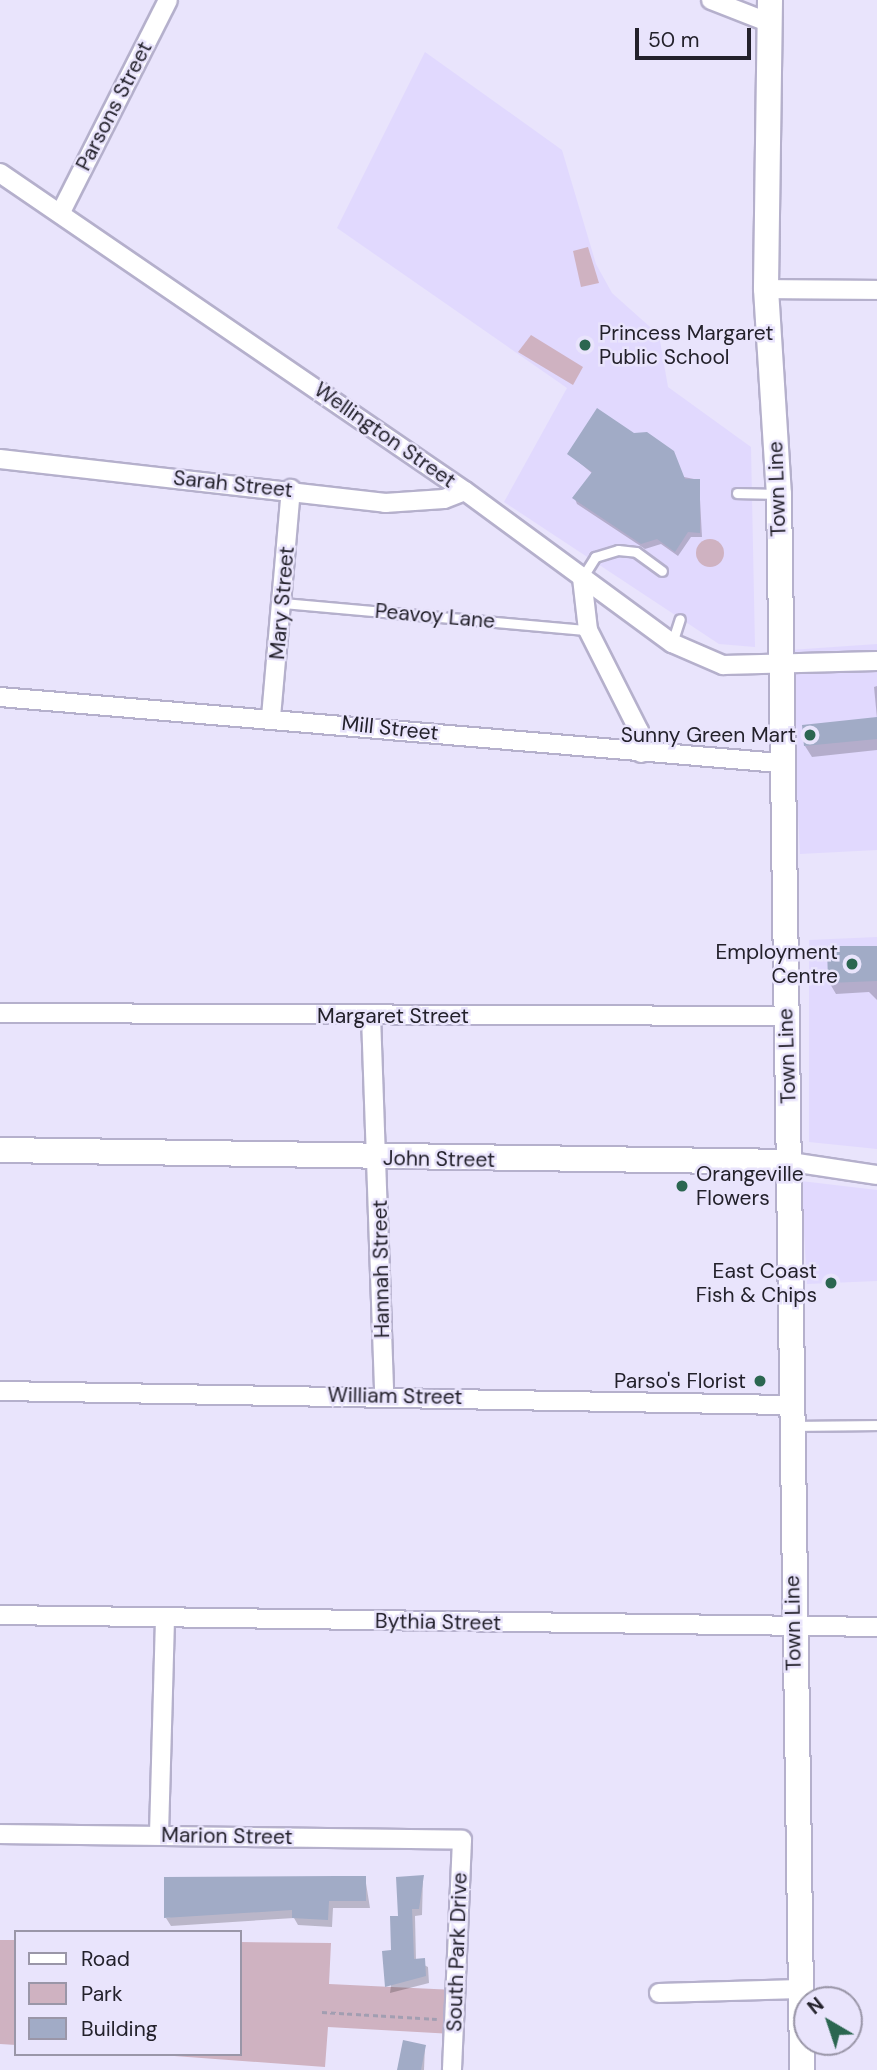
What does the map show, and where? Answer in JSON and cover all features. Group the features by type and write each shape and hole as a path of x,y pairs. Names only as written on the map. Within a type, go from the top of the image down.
{"main road":[{"name":"Town Line","path":"770,11 766,289 779,494 780,763 791,1162 790,1415 800,1986"},
{"name":"John Street","path":"0,1150 378,1158 791,1162"}],"street":[{"name":"Parsons Street","path":"61,212 168,0"},
{"path":"711,0 770,11"},
{"name":"Wellington Street","path":"0,173 61,212 465,491 672,643 723,665 877,661"},
{"path":"766,289 877,290"},
{"name":"Sarah Street","path":"0,459 291,489 385,503 444,499 465,491"},
{"name":"Mary Street","path":"271,717 291,489"},
{"path":"582,578 587,629 639,731 641,753"},
{"name":"Mill Street","path":"0,697 271,717 641,753 780,763"},
{"name":"Margaret Street","path":"0,1013 785,1016"},
{"name":"Hannah Street","path":"371,1016 378,1158 384,1395"},
{"name":"John Street","path":"791,1162 877,1175"},
{"name":"William Street","path":"0,1391 384,1395 790,1415"},
{"name":"Bythia Street","path":"0,1615 877,1628"},
{"path":"159,1834 165,1618"},
{"name":"Marion Street","path":"0,1834 455,1840"},
{"name":"South Park Drive","path":"452,2070 462,1840 455,1840"},
{"path":"659,1993 793,1989"}],"lane":[{"path":"737,494 779,494"},
{"path":"582,578 595,557 618,550 636,552 662,571"},
{"name":"Peavoy Lane","path":"283,603 587,629"},
{"path":"672,643 680,619"},
{"path":"790,1415 877,1425"}],"path":[{"path":"322,2012 454,2020"}],"shaded area":[{"name":"Princess Margaret Public School","path":"425,52 562,150 596,264 612,293 659,335 668,387 751,447 755,647 719,644 504,502 567,388 337,228"},
{"path":"877,644 877,850 800,854 790,650"},
{"path":"877,937 877,1149 809,1142 809,940"},
{"path":"801,1181 877,1190 877,1281 807,1284"}],"green space":[{"path":"588,247 599,283 581,287 573,251"},
{"path":"531,335 583,367 573,385 518,352"},
{"path":"710,539 720,543 724,553 720,563 710,567 700,563 696,553 700,543"},
{"path":"0,1940 14,1940 14,2045 0,2044"},
{"path":"242,1942 331,1943 329,1984 455,1990 453,2034 328,2027 325,2067 174,2056 242,2056"}],"building":[{"path":"597,408 634,433 647,432 674,451 685,479 700,479 700,533 688,532 675,552 657,539 641,544 572,498 592,472 567,454"},
{"path":"877,717 877,739 804,746 802,725"},
{"name":"Employment Centre","path":"827,946 877,946 877,981 828,983"},
{"path":"424,1875 419,1909 412,1909 414,1959 425,1958 426,1976 385,1987 382,1951 391,1950 390,1916 398,1916 396,1877"},
{"path":"366,1876 366,1901 329,1901 328,1920 292,1918 292,1910 164,1918 164,1877"},
{"path":"403,2040 426,2045 421,2070 397,2070"}],"place":[{"name":"Princess Margaret Public School","path":"585,345"},
{"name":"Sunny Green Mart","path":"810,735"},
{"name":"Employment Centre","path":"852,964"},
{"name":"Orangeville Flowers","path":"682,1186"},
{"name":"East Coast Fish & Chips","path":"831,1283"},
{"name":"Parso's Florist","path":"760,1381"}]}
